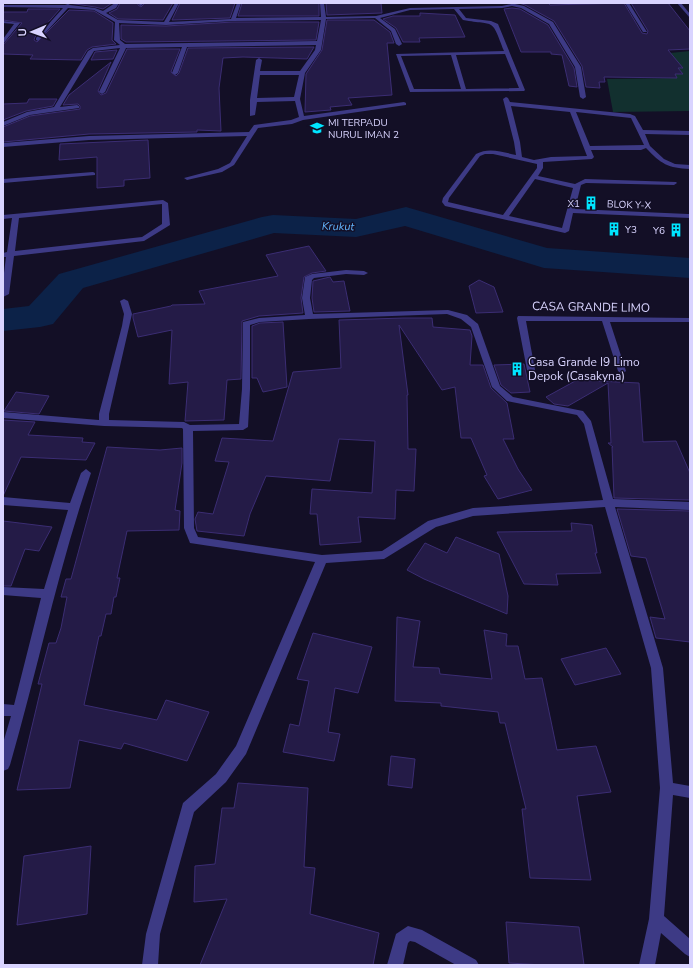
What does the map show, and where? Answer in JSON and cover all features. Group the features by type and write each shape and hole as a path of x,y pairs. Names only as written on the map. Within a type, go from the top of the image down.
{"street":[{"path":"103,13 114,7 117,3"},
{"path":"166,24 177,3"},
{"path":"233,20 239,3"},
{"path":"302,118 297,99 302,73 318,50 324,18 322,3"},
{"path":"442,3 444,8"},
{"path":"627,3 645,31"},
{"path":"679,3 690,16"},
{"path":"3,6 84,5 117,21 166,24 233,20 376,17 410,10 513,4 551,22 578,67 583,97"},
{"path":"38,39 68,5"},
{"path":"455,8 465,19 490,22 496,26 507,52 523,90 412,91 398,55 507,52"},
{"path":"376,17 393,30 399,44"},
{"path":"117,21 117,40 124,46"},
{"path":"3,22 18,24 3,42"},
{"path":"56,108 90,52 96,49 124,46 319,43"},
{"path":"175,73 185,45"},
{"path":"102,92 124,46"},
{"path":"452,53 464,91"},
{"path":"252,115 259,60"},
{"path":"257,73 302,73"},
{"path":"502,91 508,104 519,157"},
{"path":"253,100 297,99"},
{"path":"187,178 228,168 256,126 292,122 302,118 404,104"},
{"path":"508,104 633,117 647,143 647,146 662,162 673,167 690,167"},
{"path":"3,124 14,117 56,108 77,107"},
{"path":"572,110 589,148 590,158 536,161 493,152 484,152 478,155 445,202 447,205 565,231 578,184 585,181 674,182"},
{"path":"641,132 690,132"},
{"path":"3,145 89,138 252,134"},
{"path":"589,148 647,146"},
{"path":"504,218 540,168 540,163 536,161"},
{"path":"3,181 93,174"},
{"path":"534,177 577,187"},
{"path":"3,217 162,202 165,203 166,226 144,239 3,255"},
{"name":"BLOK Y-X","path":"570,211 688,216"},
{"path":"3,295 5,294 16,215"},
{"path":"309,316 306,298 308,279 312,276 346,272 364,273"},
{"path":"104,423 104,414 128,314 124,301"},
{"path":"3,415 104,423 184,426 188,428 243,427 246,389 246,324 260,320 309,316 448,312 464,317 475,326 496,387 510,398 580,413 588,423 609,503 657,668 667,788 656,919 647,965"},
{"name":"CASA GRANDE LIMO","path":"532,370 521,318 690,320"},
{"path":"605,319 622,372"},
{"path":"188,428 189,528 194,540 322,559 384,555 432,524 473,512 609,503 690,506"},
{"path":"3,765 19,712 48,594 74,507 86,473"},
{"path":"3,502 74,507"},
{"path":"150,965 153,934 188,808 221,778 241,750 322,559"},
{"path":"3,591 48,594"},
{"path":"3,710 19,712"},
{"path":"667,788 690,792"},
{"path":"656,919 690,949"},
{"path":"395,965 401,939 408,933 417,935 471,965"}],"green space":[{"path":"690,51 690,111 613,112 607,79 677,78 660,54"}],"building":[{"path":"69,3 112,3 103,9"},
{"path":"120,3 138,3 141,7 145,3 173,3 163,20 118,19 109,13 117,9"},
{"path":"180,3 235,3 230,18 172,20"},
{"path":"242,3 319,3 319,16 238,16"},
{"path":"326,3 381,3 382,13 327,15"},
{"path":"519,3 548,3 550,5 624,3 642,33 647,34 648,31 631,3 668,3 690,31 690,49 668,50 683,68 678,68 683,74 675,74 677,78 604,77 605,82 599,82 600,88 586,87 582,66 554,21"},
{"path":"28,9 60,9 35,37 34,40 37,42 69,10 94,11 113,23 112,40 116,44 92,47 87,50 81,60 30,59 33,55 3,54 3,45 22,23 3,20 3,12 27,12"},
{"path":"504,9 520,9 548,25 574,68 577,87 569,86 562,55 551,54 551,52 521,52"},
{"path":"420,13 455,15 465,37 419,38 420,42 403,42 396,28 383,19 393,16 420,16"},
{"path":"327,20 374,20 390,32 394,43 387,43 392,95 348,98 352,105 330,107 331,110 305,112 306,74 322,50"},
{"path":"233,22 319,22 316,40 126,42 121,39 121,25 166,26"},
{"path":"314,47 307,59 243,57 223,58 219,88 221,131 197,130 197,132 89,134 3,142 3,127 30,116 80,109 78,104 63,105 69,95 111,62 98,91 101,95 106,93 127,49 180,49 171,72 176,76 179,73 188,48"},
{"path":"117,50 113,59 91,60 95,52"},
{"path":"29,99 57,99 53,106 26,111 3,120 3,104 27,103"},
{"path":"148,140 150,178 124,180 124,186 97,188 97,157 59,160 60,144"},
{"path":"309,246 326,271 312,273 304,277 301,298 303,313 259,316 242,321 241,379 227,380 224,420 185,421 188,382 169,384 172,330 138,337 133,314 172,305 205,304 199,291 278,276 266,255"},
{"path":"330,277 333,282 344,281 350,311 314,312 312,298 313,281"},
{"path":"479,280 494,287 503,312 476,313 469,286"},
{"path":"432,318 433,327 470,330 472,336 470,365 483,365 491,388 507,403 514,439 503,439 518,469 532,490 498,499 484,476 487,475 471,438 461,438 455,387 442,390 399,325 408,395 408,449 416,449 414,491 396,490 395,519 358,517 361,542 320,545 317,514 310,514 312,489 372,493 375,441 339,439 330,481 266,476 250,514 244,536 197,531 195,519 198,512 213,514 229,462 215,461 222,438 273,441 293,372 341,368 339,320"},
{"path":"283,322 287,387 263,392 257,378 252,378 252,326 260,323"},
{"path":"524,364 530,392 511,393 501,385 494,365"},
{"path":"577,380 639,383 643,442 676,441 690,473 690,500 614,498 613,447 608,443 611,443 608,383 568,406 554,404 546,397"},
{"path":"16,392 49,396 39,414 4,411"},
{"path":"3,420 35,422 28,435 83,438 82,442 95,443 86,460 21,457 3,496"},
{"path":"107,447 160,450 182,448 182,463 175,510 180,511 179,530 127,531 117,578 120,578 116,597 114,597 111,614 106,614 101,636 99,636 84,705 157,720 166,700 209,712 187,761 124,743 121,749 79,740 70,788 17,790 42,684 38,684 49,643 56,643 61,628 67,597 61,597 66,579 71,579"},
{"path":"617,509 690,511 690,642 656,638 650,617 665,619 646,558 631,556"},
{"path":"3,521 52,527 39,551 25,549 11,586 3,586"},
{"path":"571,523 592,525 597,553 595,553 601,573 556,574 558,585 524,584 497,532 572,531"},
{"path":"456,537 499,554 508,596 507,614 424,579 407,570 425,543 447,553"},
{"path":"397,617 420,621 413,667 439,668 440,674 492,679 484,630 507,634 506,646 518,646 525,679 542,678 557,750 596,746 611,792 577,796 591,880 530,878 522,809 526,809 505,723 500,723 498,712 441,706 441,703 395,701"},
{"path":"313,633 372,647 358,693 335,688 328,732 340,734 334,761 283,752 290,724 299,726 309,681 297,679"},
{"path":"606,648 621,674 575,685 561,659"},
{"path":"391,756 415,759 412,788 388,785"},
{"path":"238,783 308,788 304,867 315,868 310,914 379,933 373,965 200,965 227,899 194,902 195,866 215,864 222,808 234,808"},
{"path":"91,846 87,914 17,925 24,856"},
{"path":"506,922 579,927 584,965 509,963"}],"waterway":[{"name":"Krukut","path":"3,320 40,316 71,281 273,224 356,228 406,216 544,258 690,268"}],"place":[{"name":"MI TERPADU NURUL IMAN 2","path":"317,128"},
{"name":"X1","path":"591,203"},
{"name":"Y3","path":"614,229"},
{"name":"Y6","path":"676,230"},
{"name":"Casa Grande I9 Limo Depok (Casakyna)","path":"517,369"}]}
